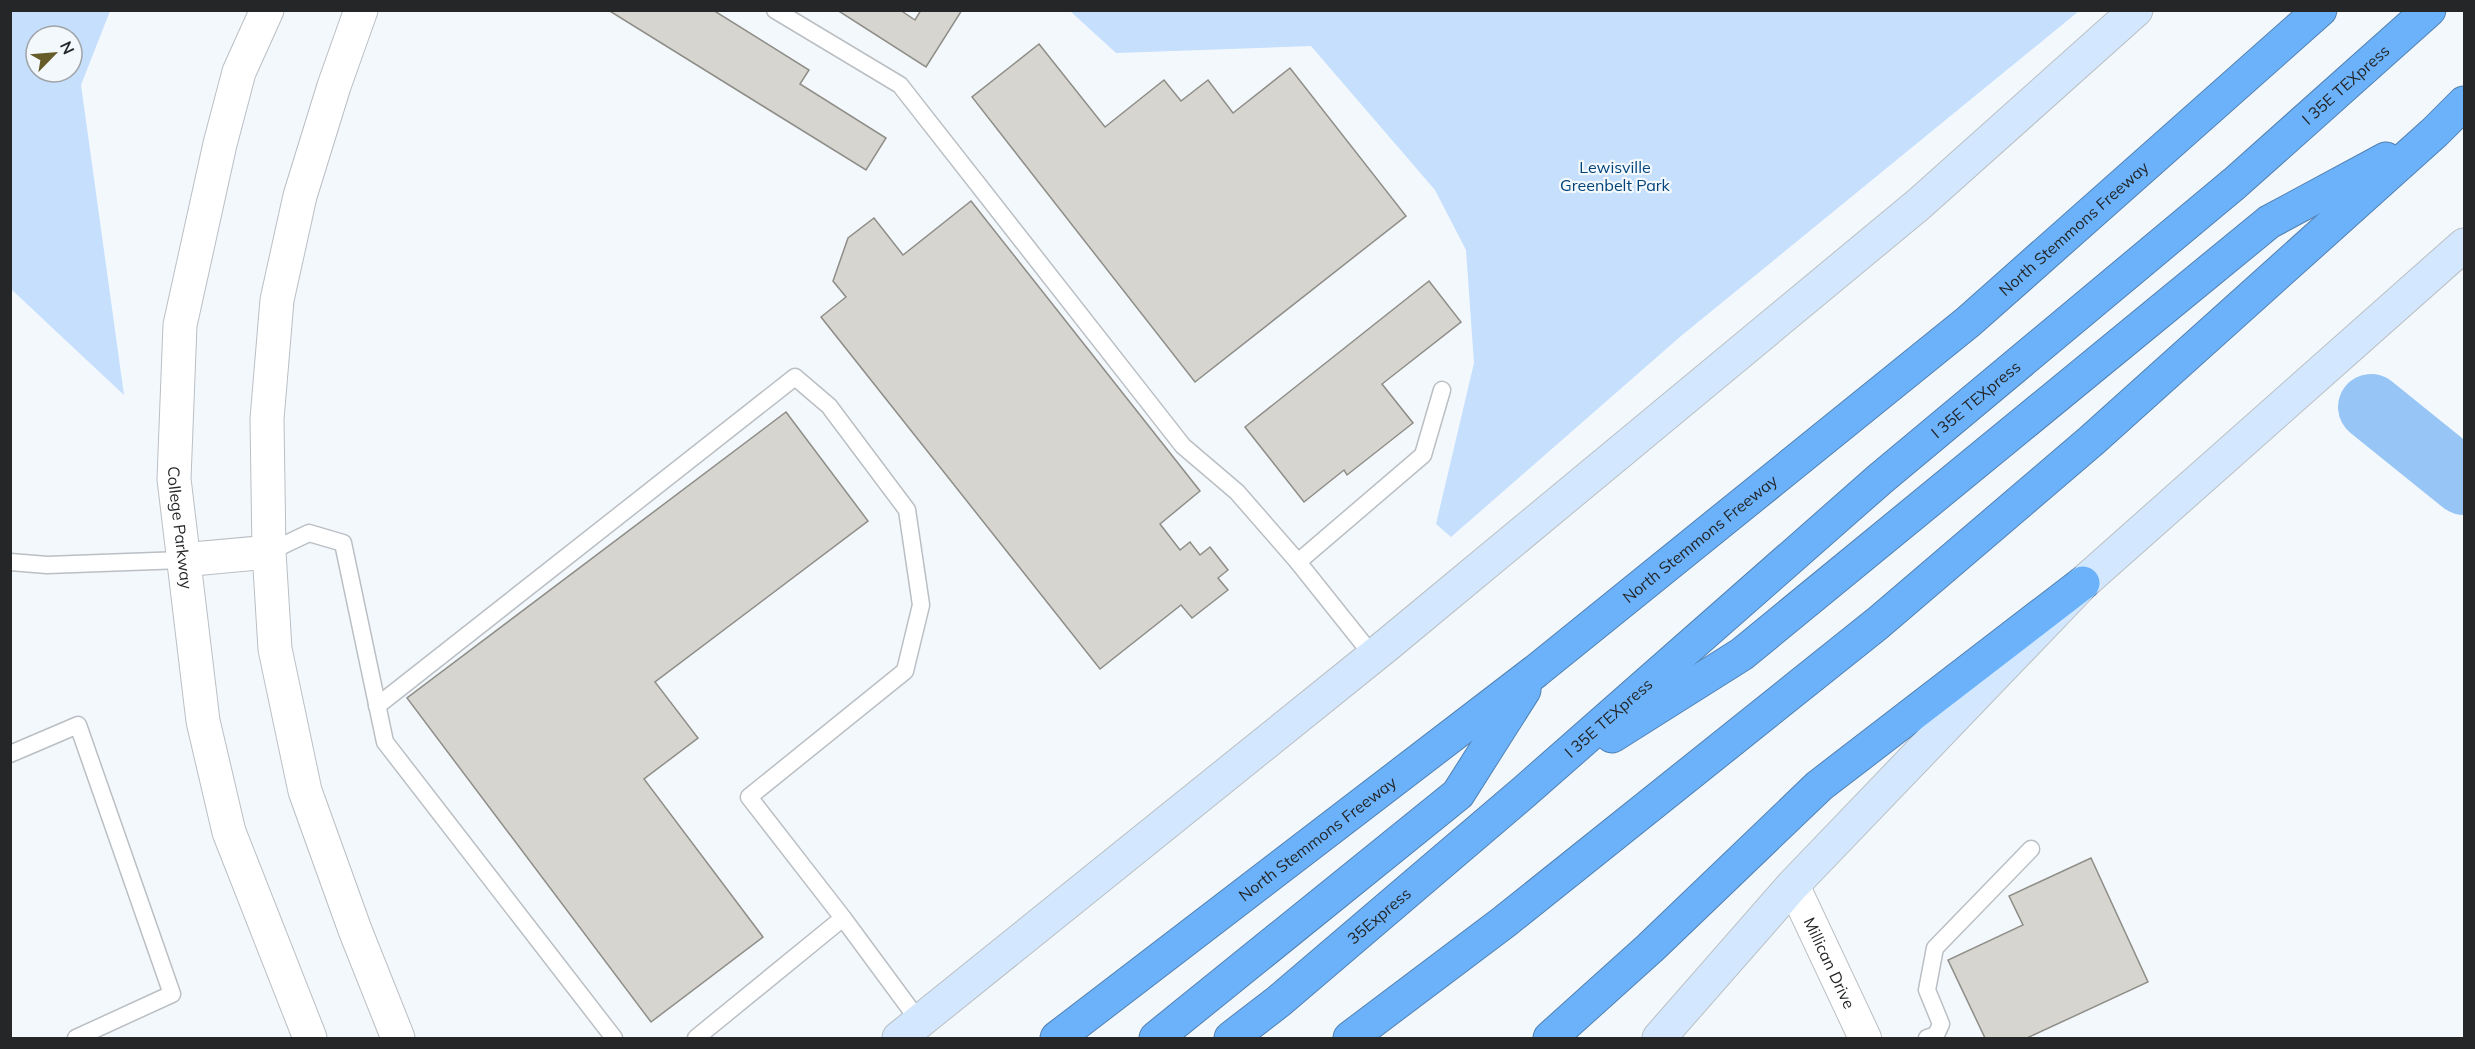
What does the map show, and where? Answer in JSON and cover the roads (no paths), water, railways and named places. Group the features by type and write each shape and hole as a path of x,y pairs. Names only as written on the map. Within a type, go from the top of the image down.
{"highway":[{"name":"North Stemmons Freeway","path":"1057,1038 1536,671 1968,322 2320,10"},
{"name":"I 35E TEXpress","path":"1524,792 1880,479 2235,183 2429,10"},
{"path":"1350,1038 1504,922 1878,623 2091,441 2435,132 2464,103"},
{"path":"1524,792 1742,654 2269,222 2435,132"},
{"path":"1550,1038 1650,948 1819,786 2083,583"},
{"path":"1156,1038 1458,794 1536,671"},
{"name":"35Express","path":"1231,1038 1279,1001 1524,792"}],"main road":[{"path":"909,1030 1373,656 1919,204 2136,10"},
{"path":"1659,1038 1793,885 2083,583 2464,245"}],"street":[{"name":"College Parkway","path":"267,10 239,72 220,144 180,325 174,479 203,720 229,832 310,1038"},
{"path":"361,10 334,86 300,196 278,300 267,419 268,552 275,649 305,791 355,930 398,1038"},
{"path":"182,560 268,552"},
{"name":"Millican Drive","path":"1793,885 1865,1038"}],"lane":[{"path":"775,10 900,85 1183,446 1237,492 1298,562 1373,656"},
{"path":"377,706 795,377 829,406 907,510 921,605 905,671 749,797 843,918 909,1030"},
{"path":"1298,562 1423,455 1442,390"},
{"path":"268,552 309,534 343,543 385,742 614,1038"},
{"path":"10,562 47,565 182,560"},
{"path":"10,754 78,725 172,994 76,1038"},
{"path":"1927,1038 1936,1035 1941,1024 1927,990 1935,948 2031,849"},
{"path":"696,1038 843,918"}],"waterway":[{"path":"2371,407 2464,482"}],"park label":[{"name":"Lewisville Greenbelt Park","path":"1615,176"}]}
